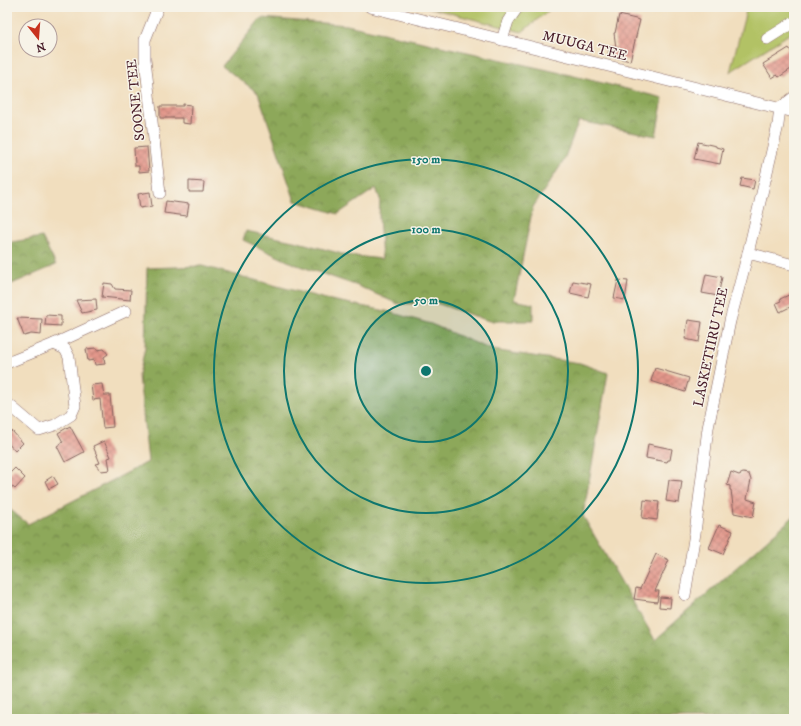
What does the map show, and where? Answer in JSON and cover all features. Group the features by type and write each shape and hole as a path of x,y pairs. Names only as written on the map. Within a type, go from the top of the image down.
{"street":[{"name":"SOONE TEE","path":"158,7 145,40 145,58 160,193"},
{"name":"MUUGA TEE","path":"370,7 794,112"},
{"path":"502,40 508,21 518,7"},
{"path":"767,39 794,22"},
{"path":"780,108 794,97"},
{"name":"LASKETIIRU TEE","path":"685,595 695,533 708,428 730,321 748,253 778,125 780,108"},
{"path":"748,253 794,265"},
{"path":"7,363 54,344 126,311"},
{"path":"7,403 39,430 55,425 71,415 75,406 69,357 65,349 54,344"}],"green space":[{"path":"427,7 553,7 522,32"},
{"path":"747,7 794,7 794,31 730,72"},
{"path":"261,18 347,25 570,75 663,98 656,136 579,121 563,162 533,207 514,300 533,304 533,321 489,321 436,303 398,304 358,286 294,264 243,240 246,231 298,242 346,255 382,259 379,216 380,199 376,188 338,214 295,201 258,93 222,66"},
{"path":"42,237 56,265 7,286 7,245 12,242"},
{"path":"202,266 326,299 386,311 431,324 492,350 580,363 608,373 583,516 655,640 794,516 794,719 7,719 7,507 28,524 148,462 139,375 145,348 147,268"}],"building":[{"path":"619,15 640,20 630,61 608,55 610,46 616,48 614,33"},
{"path":"789,48 794,56 794,67 779,77 777,75 772,78 763,64"},
{"path":"183,104 191,105 190,124 182,123 182,118 160,118 160,106 183,106"},
{"path":"698,142 723,149 720,164 694,159"},
{"path":"147,147 149,171 139,172 139,166 135,166 134,148"},
{"path":"742,178 755,180 753,189 740,186"},
{"path":"189,181 204,182 203,192 189,192"},
{"path":"150,192 152,206 140,208 138,194"},
{"path":"166,201 189,204 187,216 164,213"},
{"path":"706,274 722,277 718,296 702,293"},
{"path":"618,280 628,281 625,300 614,298"},
{"path":"573,281 591,284 588,297 570,293"},
{"path":"104,283 112,284 115,289 131,290 130,300 102,297"},
{"path":"794,294 794,305 780,312 776,303 781,301 780,299"},
{"path":"96,299 97,310 82,313 76,300"},
{"path":"46,315 61,316 61,326 45,325"},
{"path":"17,318 42,319 41,335 31,334 24,336"},
{"path":"688,320 702,322 699,342 685,339"},
{"path":"96,348 97,350 104,349 108,354 104,357 105,364 95,365 94,360 88,361 86,349"},
{"path":"655,368 689,378 685,392 651,381"},
{"path":"102,384 104,395 110,395 113,427 103,428 100,399 93,400 91,385"},
{"path":"70,426 84,452 65,462 57,446 63,442 58,433"},
{"path":"12,431 23,443 15,451 7,442 7,436"},
{"path":"104,441 111,457 108,458 110,470 101,471 95,464 100,463 93,446"},
{"path":"648,444 672,449 670,460 667,462 646,458"},
{"path":"15,468 25,478 15,489 7,482 7,476"},
{"path":"731,472 739,475 743,473 749,474 751,480 747,499 756,502 753,517 734,513 730,486 727,485"},
{"path":"53,476 58,484 49,489 45,481"},
{"path":"669,480 682,481 679,503 666,501"},
{"path":"644,500 659,502 657,520 642,518"},
{"path":"719,525 733,531 723,554 709,548"},
{"path":"656,554 669,560 655,591 659,591 657,602 634,599 636,588 640,589"},
{"path":"660,597 671,598 670,608 659,607"}]}
